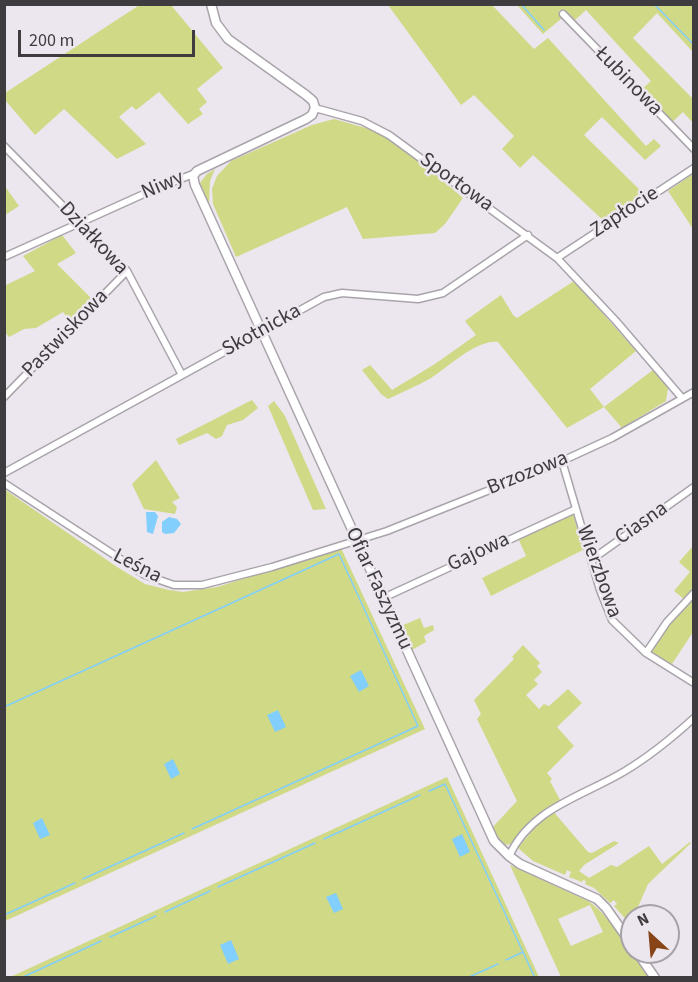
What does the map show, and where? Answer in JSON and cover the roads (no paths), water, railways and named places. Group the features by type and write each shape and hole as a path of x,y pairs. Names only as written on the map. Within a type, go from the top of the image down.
{"street":[{"path":"211,4 216,22 228,39 306,94 313,101 315,108"},
{"name":"Łubinowa","path":"563,14 693,149"},
{"name":"Niwy","path":"4,257 193,174 312,116 315,108"},
{"name":"Sportowa","path":"315,108 362,121 389,135 413,151 443,177 528,235 557,258 616,321 682,398"},
{"name":"Działkowa","path":"4,146 127,271 182,375"},
{"name":"Zapłocie","path":"557,258 693,168"},
{"name":"Ofiar Faszyzmu","path":"193,174 195,185 260,332 490,833 509,856 597,899 620,928"},
{"name":"Skotnicka","path":"4,473 324,297 342,293 418,299 443,293 528,235"},
{"name":"Pastwiskowa","path":"4,397 127,271"},
{"name":"Brzozowa","path":"356,540 387,531 561,461 612,438 693,392"},
{"name":"Wierzbowa","path":"561,461 612,620 646,652 693,683"},
{"name":"Leśna","path":"4,483 130,566 154,579 174,585 210,584 356,540"},
{"name":"Ciasna","path":"591,560 693,487"},
{"name":"Gajowa","path":"383,598 576,509"},
{"path":"646,652 667,622 693,593"},
{"path":"509,856 516,844 547,811 625,771 668,741 693,718"},
{"path":"645,964 654,978"}],"water":[{"path":"146,512 155,512 158,516 153,534 147,532"},
{"path":"169,517 177,519 181,524 174,533 165,534 162,532 162,522"},
{"path":"361,670 369,686 359,692 350,676"},
{"path":"278,710 286,727 275,732 267,715"},
{"path":"173,759 180,774 171,779 164,764"},
{"path":"42,818 50,835 40,839 33,823"},
{"path":"462,834 470,852 460,857 452,839"},
{"path":"336,893 343,909 334,913 326,897"},
{"path":"231,940 239,959 228,964 220,945"}],"waterway":[{"path":"521,4 544,30"},
{"path":"654,4 694,45"},
{"path":"4,707 339,554 418,726 192,829"},
{"path":"429,791 445,784 535,978"},
{"path":"324,839 420,795"},
{"path":"83,879 184,833"},
{"path":"218,887 315,843"},
{"path":"4,915 75,883"},
{"path":"165,912 210,891"},
{"path":"110,937 156,916"},
{"path":"21,978 101,941"},
{"path":"506,960 523,952"},
{"path":"467,978 498,964"}]}
